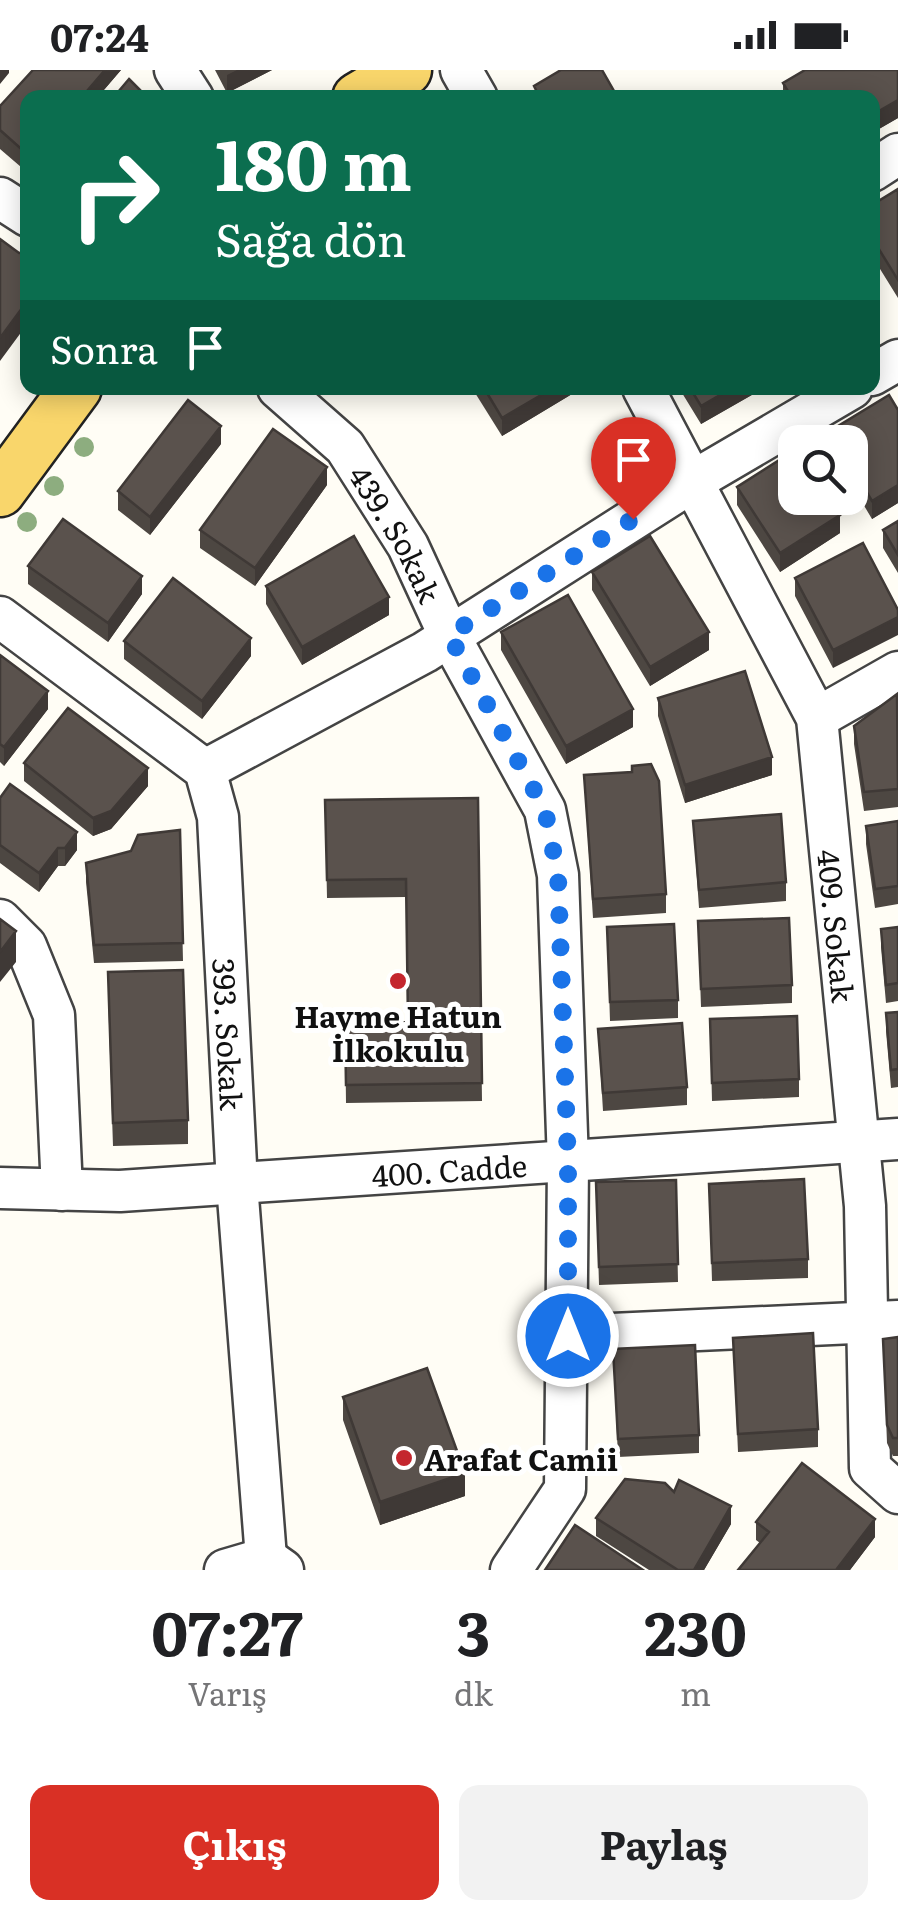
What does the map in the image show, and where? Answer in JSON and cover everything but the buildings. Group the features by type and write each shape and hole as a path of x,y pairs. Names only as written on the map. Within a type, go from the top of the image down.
{"main road":[{"path":"372,90 406,70"},
{"path":"0,491 71,395"}],"street":[{"name":"439. Sokak","path":"286,395 344,447 408,546 449,635 545,810 558,875 568,1164 566,1490 511,1570"},
{"name":"409. Sokak","path":"647,395 695,480 816,718 878,1142 882,1322 870,1468 898,1493"},
{"path":"0,616 205,770 449,635 695,480 840,395"},
{"path":"816,718 898,672"},
{"name":"393. Sokak","path":"205,770 218,818 237,1184 274,1564"},
{"path":"0,920 26,946 54,1016 62,1190"},
{"name":"400. Cadde","path":"0,1188 62,1190 237,1184 878,1142"},
{"path":"568,1336 882,1322"},
{"path":"225,1570 274,1564"}],"place":[{"name":"Hayme Hatun İlkokulu","path":"398,981"},
{"name":"Arafat Camii","path":"404,1458"}],"route":[{"path":"568,1336 568,1164 558,875 545,810 449,635 633,519"}]}
